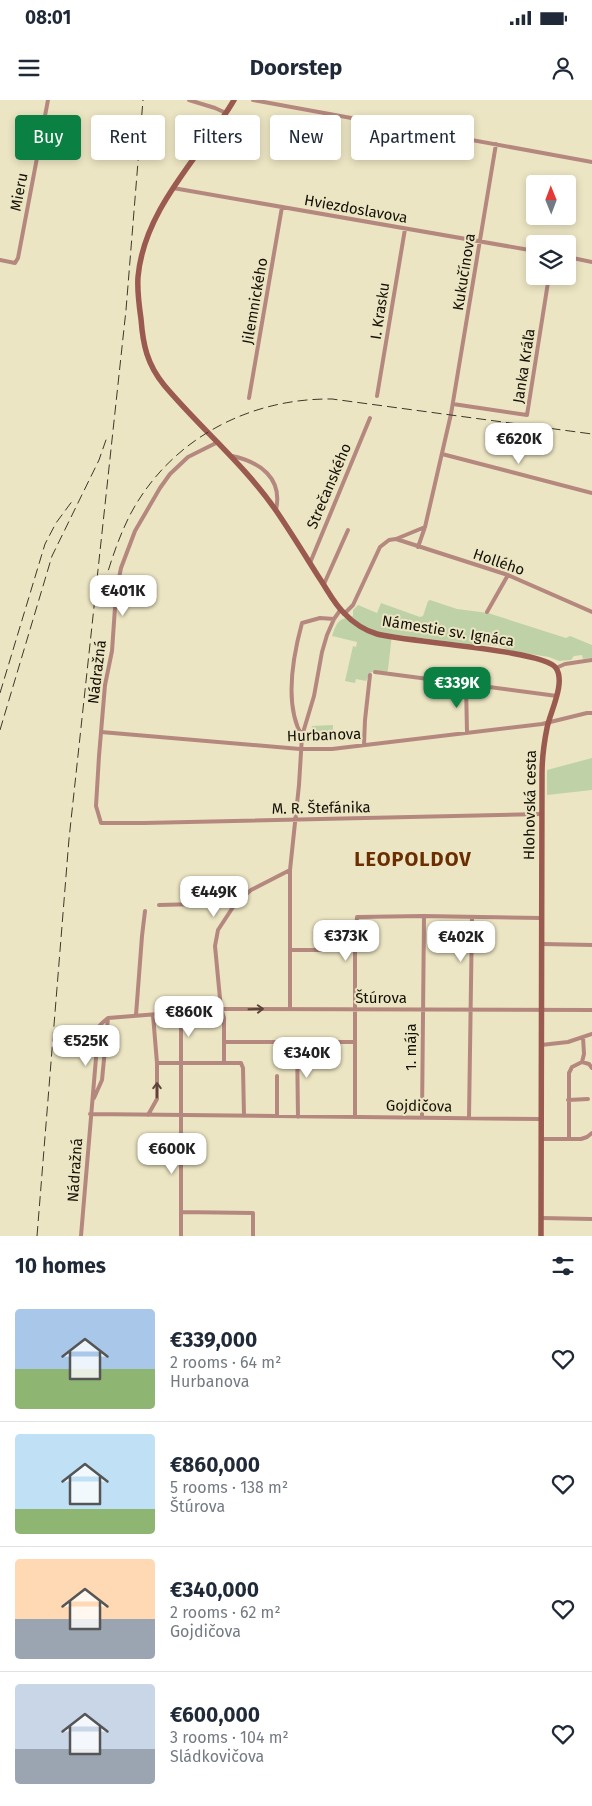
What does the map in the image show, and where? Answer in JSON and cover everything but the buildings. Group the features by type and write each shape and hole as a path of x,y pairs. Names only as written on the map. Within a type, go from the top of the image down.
{"street":[{"name":"Mieru","path":"0,260 15,263 18,258 48,100"},
{"path":"189,100 215,108 226,114"},
{"path":"234,100 173,188 160,211 141,256 138,278 142,330 149,364 157,376 230,455 276,510 343,612"},
{"path":"253,100 592,162"},
{"name":"Kukučínova","path":"442,454 454,404 496,144"},
{"name":"Hviezdoslavova","path":"173,188 526,250"},
{"name":"Jilemnického","path":"249,398 282,207"},
{"name":"I. Krasku","path":"378,396 405,229"},
{"path":"576,259 592,262"},
{"name":"Janka Kráľa","path":"454,404 527,415 549,285"},
{"name":"Strečanského","path":"310,563 370,418"},
{"name":"Nádražná","path":"101,823 96,806 101,732 112,651 116,592 121,568 128,546 150,502 170,474 188,457 218,442"},
{"path":"418,547 425,527 442,454 592,493"},
{"path":"230,455 258,465 271,477 278,495 276,510"},
{"path":"290,1008 290,870 296,820 300,750 302,736 314,696 326,635 334,619 353,606 380,547 389,540 425,527"},
{"path":"324,584 348,530"},
{"name":"Hollého","path":"396,539 508,575 592,612"},
{"path":"486,612 508,575"},
{"name":"Námestie sv. Ignáca","path":"343,612 356,623 377,634 511,653 545,660 556,668"},
{"path":"302,736 295,724 291,680 300,629 302,623 320,618 334,619"},
{"path":"556,668 565,664 592,660"},
{"name":"Hlohovská cesta","path":"541,1236 543,750 559,684 559,675 556,668"},
{"path":"364,746 365,712 373,673 557,696"},
{"path":"466,684 467,732"},
{"name":"Hurbanova","path":"101,732 300,750 364,746 467,732 548,724 592,713"},
{"name":"M. R. Štefánika","path":"101,823 542,814"},
{"path":"224,1062 224,1018 221,1009 215,946 218,930 236,903 256,886 290,870"},
{"path":"159,905 236,903"},
{"path":"136,1015 145,911"},
{"name":"1. mája","path":"422,1118 424,916"},
{"path":"355,1117 355,950 357,917 541,918"},
{"path":"469,1118 472,917"},
{"path":"542,944 592,945"},
{"path":"290,950 355,950"},
{"name":"Štúrova","path":"108,1018 221,1009 541,1010"},
{"path":"541,1010 592,1010"},
{"path":"180,1012 180,1110 182,1115 181,1236"},
{"path":"148,1115 157,1099 157,1063 152,1015"},
{"name":"Nádražná","path":"91,1105 102,1080 108,1018"},
{"name":"Nádražná","path":"81,1236 97,1029 98,1025 108,1018"},
{"path":"541,1045 568,1042 592,1034"},
{"path":"582,1062 584,1054 583,1037"},
{"path":"224,1042 355,1042"},
{"path":"297,1042 298,1117"},
{"path":"569,1139 569,1072 572,1067 582,1062 589,1064 592,1068"},
{"path":"157,1063 241,1063 243,1068 244,1116"},
{"path":"276,1116 277,1076"},
{"path":"568,1100 588,1100"},
{"name":"Gojdičova","path":"90,1114 540,1119"},
{"path":"541,1139 581,1139 592,1133"},
{"path":"181,1212 253,1213 253,1236"},
{"path":"541,1218 592,1219"}],"green space":[{"path":"430,600 457,609 488,613 566,638 570,636 592,645 592,658 583,659 582,655 574,656 571,660 559,661 549,657 512,651 498,646 474,645 392,634 387,672 372,672 366,681 356,679 355,683 345,681 353,646 356,647 357,642 332,636 339,622 344,618 353,616 353,610 358,605 377,613 381,603 420,617 423,616"},
{"path":"333,725 333,740 309,740 312,726"},
{"path":"592,758 592,790 547,795 547,770"}],"railway":[{"path":"37,1236 69,839 126,310 143,100"},
{"path":"100,599 121,534 131,513 148,487 168,464 190,444 215,428 242,415 271,406 301,401 332,399 592,434"},
{"path":"0,730 52,556 99,460 107,437"},
{"path":"0,693 45,544 56,523 73,500"}],"district":[{"name":"LEOPOLDOV","path":"413,859"}]}
